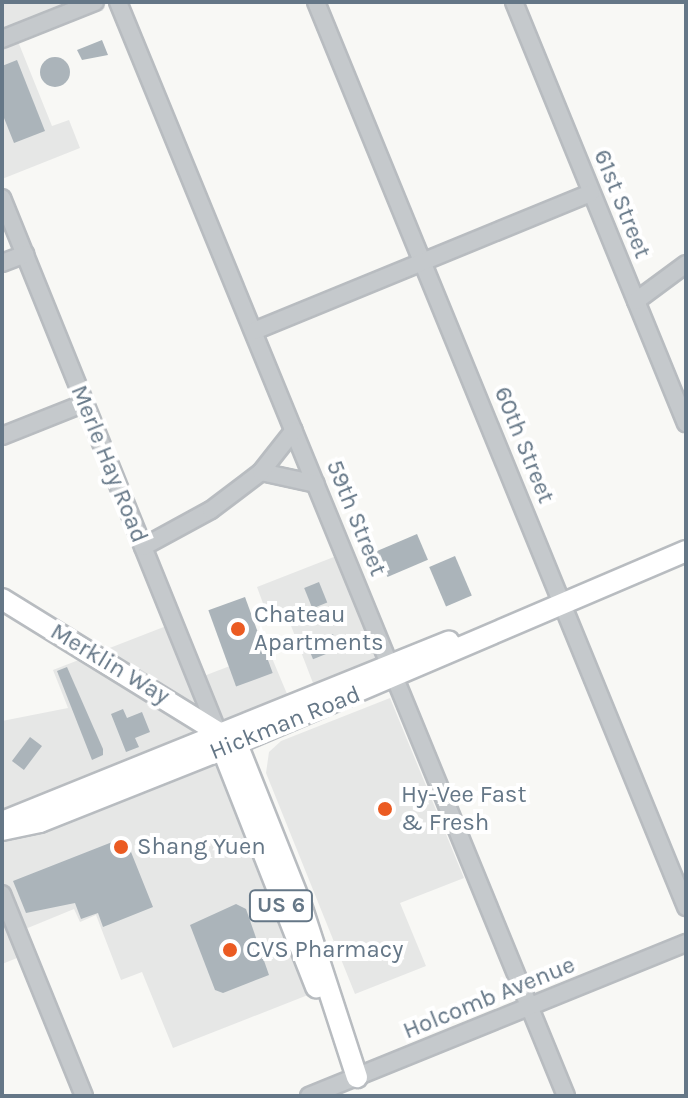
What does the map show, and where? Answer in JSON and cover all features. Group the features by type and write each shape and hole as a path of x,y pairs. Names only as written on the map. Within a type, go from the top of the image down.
{"main road":[{"name":"Hickman Road","path":"2,822 217,730 392,670 686,551"},
{"name":"Merklin Way","path":"2,599 217,730"},
{"name":"Hickman Road","path":"2,830 40,822 228,748 392,670"},
{"name":"US 6","path":"257,794 252,753 273,729"},
{"name":"Merle Hay Road","path":"217,730 257,794 301,905 361,1086"},
{"name":"Merle Hay Road","path":"228,748 361,1086"}],"street":[{"path":"2,39 95,2"},
{"name":"59th Street","path":"118,2 566,1096"},
{"name":"60th Street","path":"316,2 686,907"},
{"name":"61st Street","path":"514,2 686,423"},
{"path":"254,331 591,193"},
{"name":"Merle Hay Road","path":"2,198 217,730"},
{"path":"2,263 25,254"},
{"path":"636,301 686,264"},
{"path":"2,436 85,403"},
{"path":"143,547 211,510 261,472 294,430"},
{"path":"261,472 316,484"},
{"path":"2,894 84,1096"},
{"name":"Holcomb Avenue","path":"309,1096 361,1086 530,1007 686,943"}],"shaded area":[{"path":"2,2 95,2 15,34 52,126 69,120 80,148 2,179"},
{"path":"344,553 388,662 316,691 285,610 268,617 257,587"},
{"path":"174,623 196,679 269,651 290,701 2,822 2,721 68,708 53,670"},
{"path":"390,698 464,878 400,903 426,966 355,994 266,773 269,752 281,741"},
{"path":"218,751 318,991 173,1048 142,972 121,980 96,915 80,922 74,909 18,932 27,954 2,964 2,830"}],"building":[{"path":"102,40 108,55 82,60 77,50"},
{"path":"55,57 66,61 70,72 66,83 55,87 44,83 40,72 44,61"},
{"path":"17,60 45,131 14,143 2,113 2,66"},
{"path":"417,534 428,560 387,577 376,551"},
{"path":"455,556 472,596 446,607 429,567"},
{"path":"319,582 327,602 312,608 304,588"},
{"name":"Chateau Apartments","path":"245,597 273,673 236,686 208,610"},
{"path":"333,634 339,649 313,659 307,644"},
{"path":"67,667 103,749 103,755 92,760 57,671"},
{"path":"123,709 127,718 142,712 150,732 135,738 139,747 126,752 111,714"},
{"path":"30,737 42,746 24,770 12,761"},
{"path":"125,837 153,907 103,927 98,913 81,919 75,903 26,913 13,881"},
{"name":"CVS Pharmacy","path":"236,904 246,909 269,975 223,993 215,990 190,925"}],"place":[{"name":"Chateau Apartments","path":"238,629"},
{"name":"Hy-Vee Fast & Fresh","path":"385,809"},
{"name":"Shang Yuen","path":"121,847"},
{"name":"CVS Pharmacy","path":"230,950"}]}
